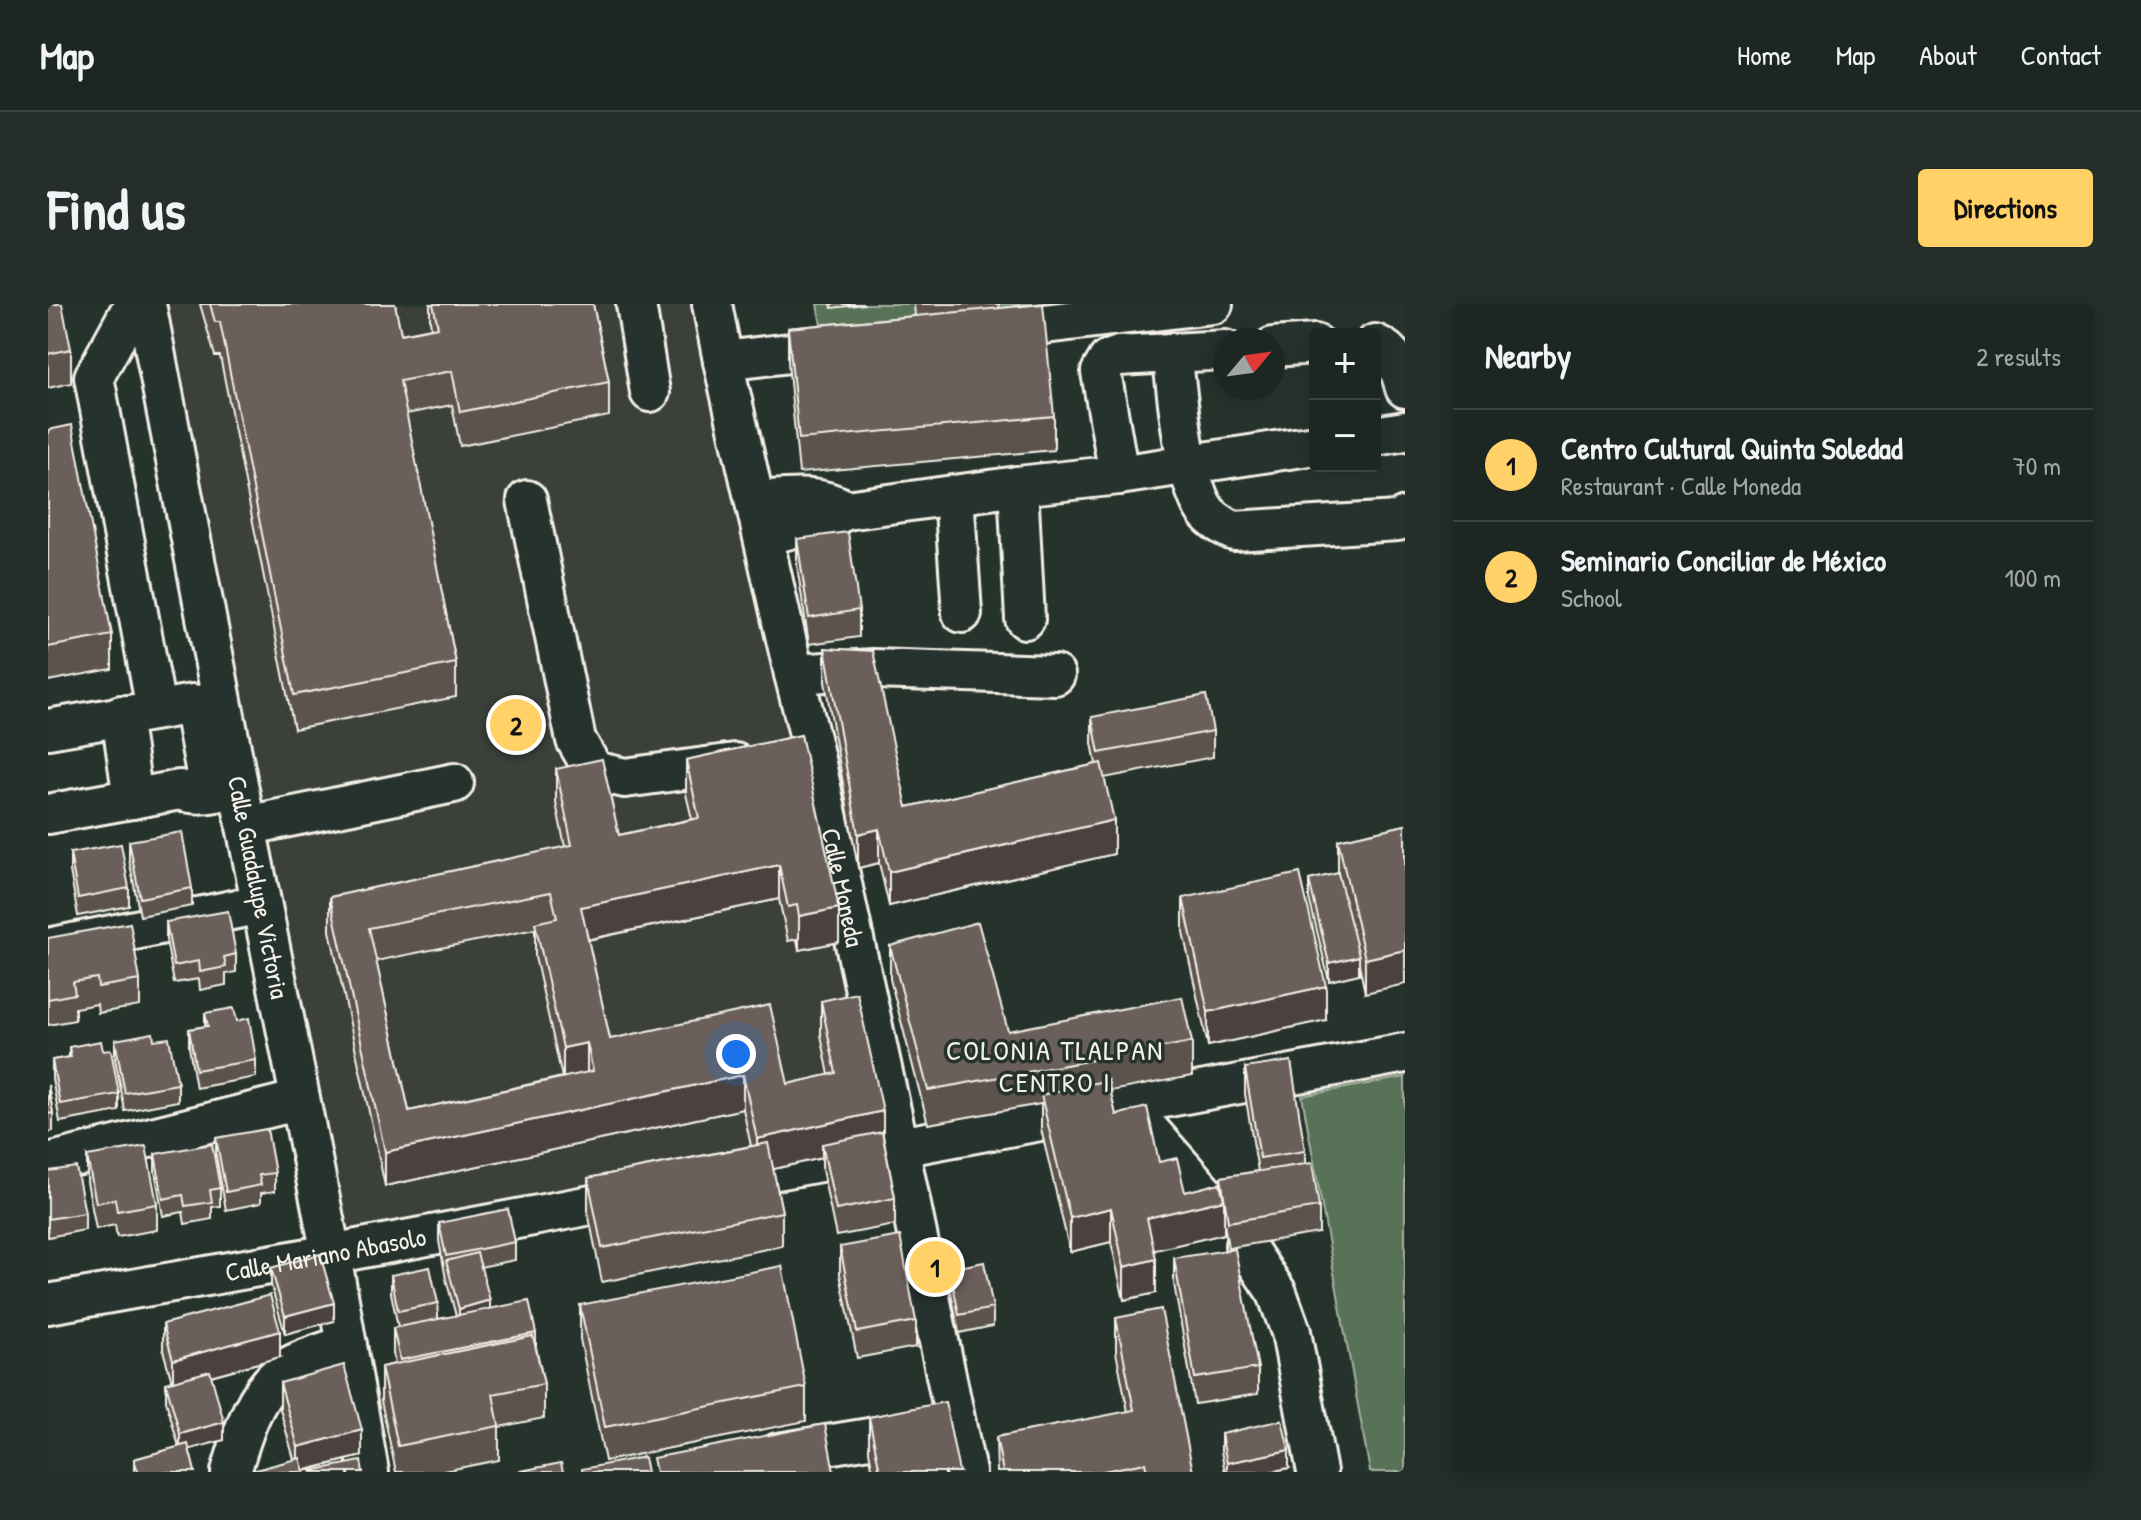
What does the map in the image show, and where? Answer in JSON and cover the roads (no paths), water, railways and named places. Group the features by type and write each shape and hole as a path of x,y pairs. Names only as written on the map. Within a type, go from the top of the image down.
{"street":[{"path":"133,799 138,712 94,377 134,304"},
{"name":"Calle Guadalupe Victoria","path":"146,304 214,777 246,826 331,1254 369,1472"},
{"path":"636,304 650,392"},
{"name":"Calle Moneda","path":"712,304 794,674 789,754 899,1147 966,1472"},
{"path":"960,333 1213,304"},
{"path":"723,361 881,343"},
{"path":"1285,346 1309,344"},
{"path":"1381,347 1399,365 1405,388"},
{"path":"1119,475 1101,372 1108,360 1119,356 1213,351"},
{"path":"1172,353 1188,464 1202,506 1217,524 1234,531 1398,521 1405,517"},
{"path":"1381,435 1405,431"},
{"path":"759,518 786,532 846,510 1119,475 1309,446"},
{"path":"1018,486 1025,619"},
{"path":"954,495 962,613"},
{"path":"527,500 576,740 594,771 625,778 789,754"},
{"path":"794,674 873,669 1055,675"},
{"path":"48,729 193,704 214,777 133,799 48,814"},
{"path":"246,826 454,783"},
{"path":"48,948 261,904"},
{"name":"Calle Mariano Abasolo","path":"48,1304 1405,1053"},
{"path":"48,1163 300,1100"},
{"path":"1127,1105 1223,1214"},
{"path":"1245,1245 1277,1293 1291,1332 1317,1472"},
{"path":"231,1472 243,1433 264,1390 288,1367 347,1345"},
{"path":"740,1459 957,1424"}],"place":[{"name":"Seminario Conciliar de México","path":"516,725"},
{"name":"Centro Cultural Quinta Soledad","path":"935,1267"}],"district":[{"name":"COLONIA TLALPAN CENTRO I","path":"1055,1066"}]}
